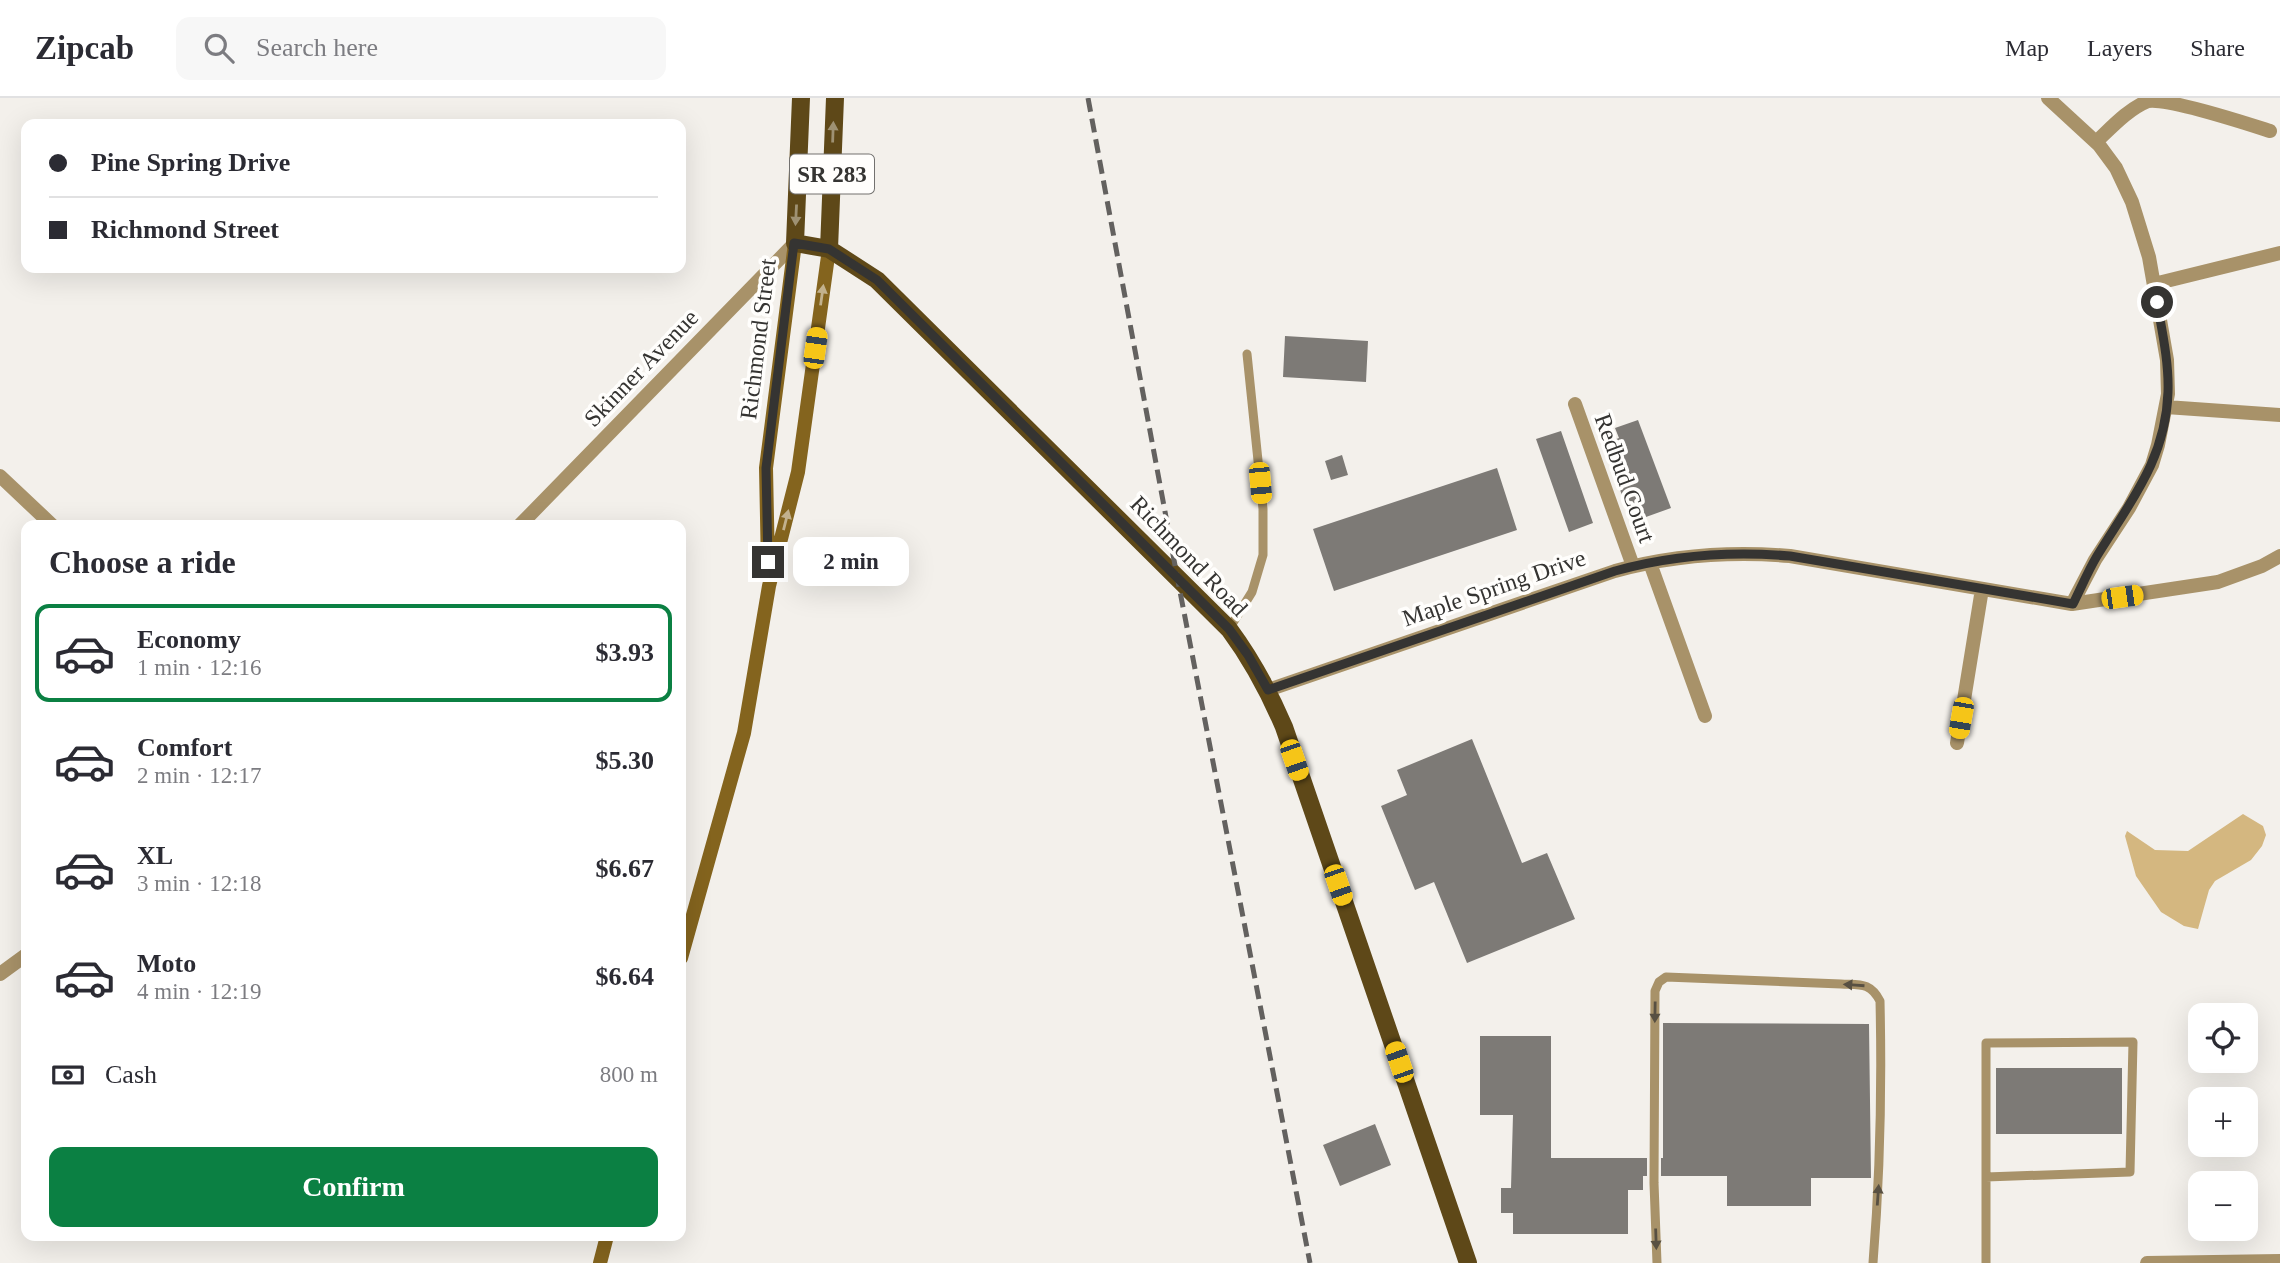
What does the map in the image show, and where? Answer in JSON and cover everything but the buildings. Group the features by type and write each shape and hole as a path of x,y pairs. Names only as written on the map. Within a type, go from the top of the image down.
{"main road":[{"name":"Richmond Street","path":"769,586 766,468 794,243 801,98"},
{"name":"Richmond Street","path":"686,940 744,733 769,586 798,472 829,249 835,98"},
{"name":"Richmond Road","path":"794,243 829,249 877,280 1229,629 1248,655 1268,690 1284,727 1468,1263"},
{"path":"600,1263 606,1241"}],"street":[{"path":"2048,98 2096,142 2116,168 2132,202 2149,257 2167,360 2166,407 2158,445 2143,484 2095,560 2073,604"},
{"path":"2096,142 2134,109 2158,99 2179,102 2270,131"},
{"name":"Skinner Avenue","path":"525,520 794,243"},
{"path":"2154,285 2280,253"},
{"name":"Redbud Court","path":"1575,404 1633,566"},
{"path":"2166,407 2280,415"},
{"path":"0,475 47,520"},
{"name":"Maple Spring Drive","path":"1268,690 1633,566 1714,554 1778,555 2073,604 2218,582 2262,566 2280,556"},
{"path":"1650,563 1704,716"},
{"path":"1956,743 1982,589"},
{"path":"0,974 21,959"},
{"path":"2147,1263 2280,1261"}],"lane":[{"path":"1229,629 1252,592 1263,555 1262,509 1247,354"},
{"path":"1657,1263 1654,1183 1655,991 1659,982 1666,977 1841,984 1868,986 1875,992 1880,1001 1881,1093 1878,1191 1872,1263"},
{"path":"1986,1177 2130,1172 2133,1042 1986,1043 1986,1177 1986,1263"}],"shaded area":[{"path":"2243,814 2263,826 2266,835 2262,846 2251,860 2215,881 2209,890 2198,929 2184,926 2161,912 2136,876 2125,836 2127,831 2155,850 2188,851"}],"railway":[{"path":"1088,98 1310,1263"}],"route":[{"path":"768,562 766,468 794,243 829,249 877,280 1229,629 1268,690 1615,571 1673,558 1753,553 1790,556 2073,604 2095,560 2143,484 2158,445 2168,394 2167,360 2157,302"}]}
